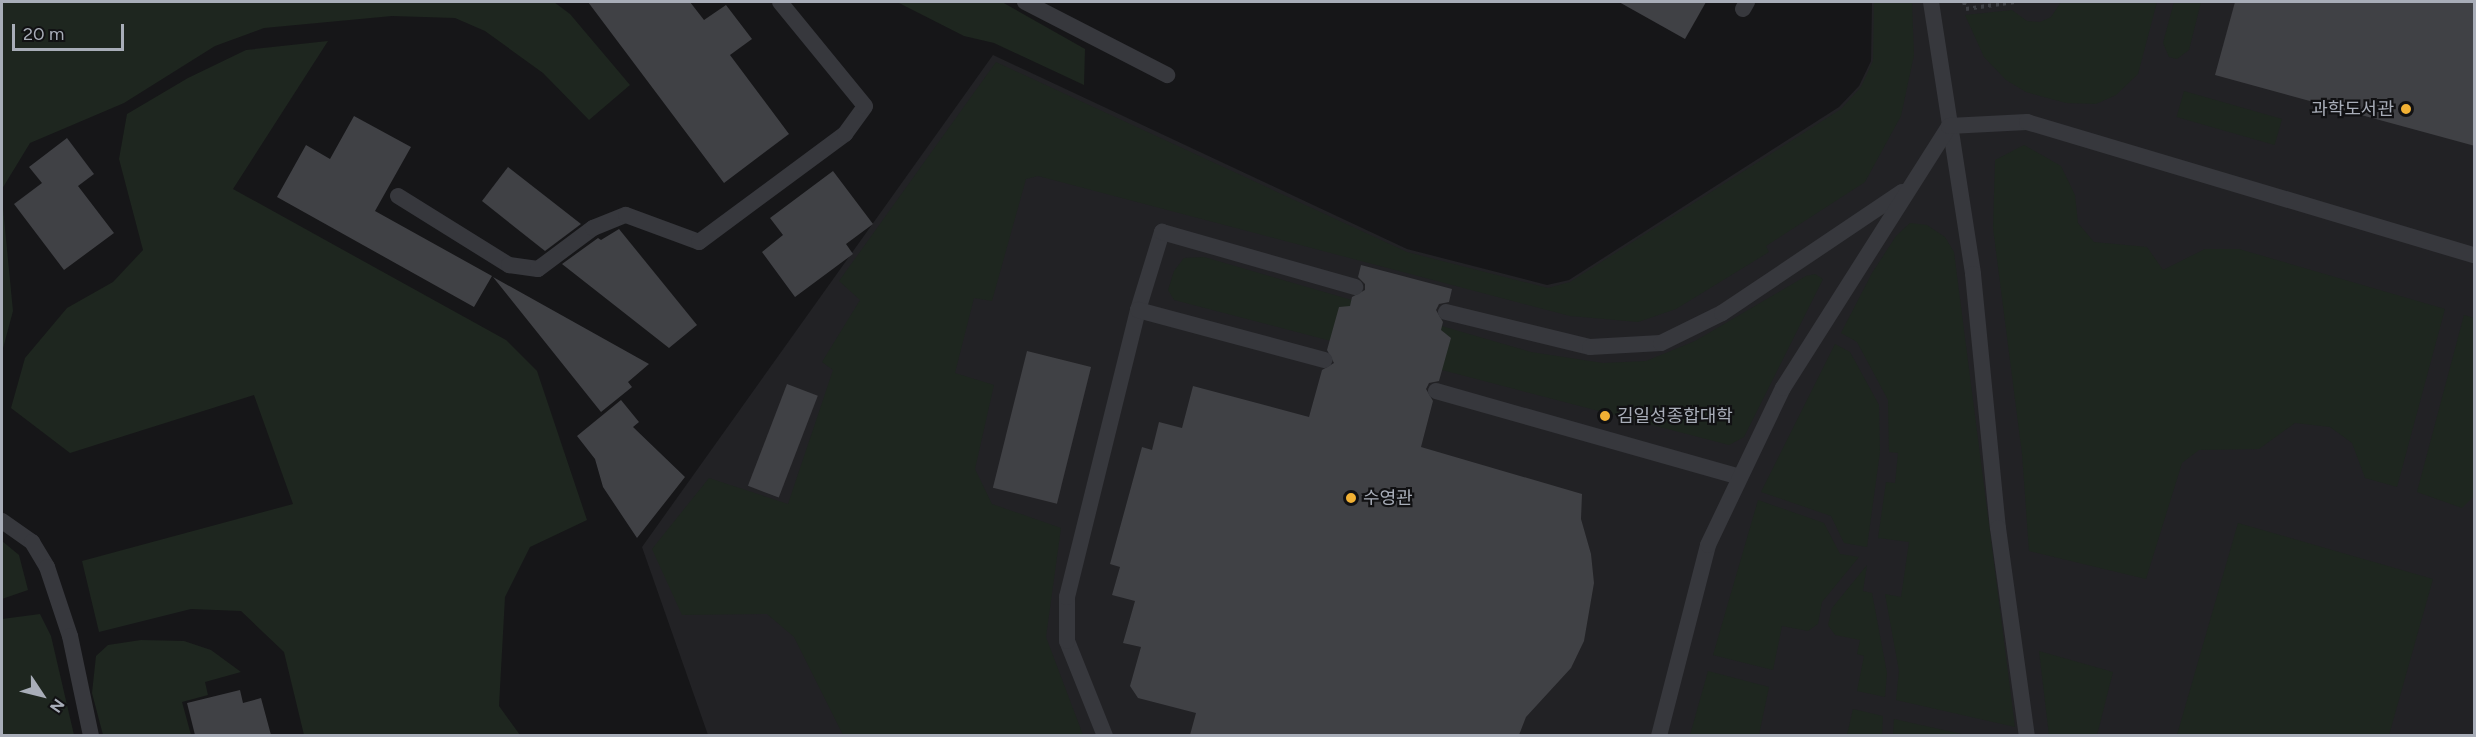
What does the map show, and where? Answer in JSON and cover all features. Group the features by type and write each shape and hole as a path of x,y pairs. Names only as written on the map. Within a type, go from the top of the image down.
{"lane":[{"path":"398,196 509,265 538,269 593,228 626,215 699,242 845,134 865,106 780,2"},
{"path":"1025,2 1167,75"},
{"path":"1931,2 1973,274 1998,528 2027,735"},
{"path":"1950,126 2027,122 2475,255"},
{"path":"1659,735 1708,544 1740,477 1783,388 1907,188 1950,126"},
{"path":"1446,312 1590,347 1661,343 1722,313 1907,188"},
{"path":"1105,735 1067,641 1067,597 1138,310 1162,232 1355,287"},
{"path":"1138,310 1324,360"},
{"path":"1436,391 1740,477"},
{"path":"2,521 32,542 47,567 70,636 91,735"}],"path":[{"path":"1964,2 1966,9 2014,2"}],"shaded area":[{"path":"2,2 554,2 570,14 630,85 589,120 543,73 485,31 455,18 392,16 264,28 215,46 124,103 30,143 2,189"},
{"path":"897,2 1002,2 1085,49 1084,85 994,43 964,36"},
{"name":"김일성종합대학","path":"1872,2 2474,2 2474,735 708,735 642,547 993,55 1407,249 1547,285 1569,280 1839,107 1859,86 1871,61"},
{"path":"1874,2 1912,2 1914,55 1901,116 1865,182 1766,246 1769,252 1676,309 1638,322 1570,316 1038,176 1026,179 992,301 974,298 955,373 994,385 975,469 992,504 1061,528 1046,637 1083,735 843,735 794,637 767,614 682,615 652,549 709,478 788,504 833,370 822,362 860,300 839,281 996,62 1407,252 1548,288 1570,282 1841,109 1861,87 1873,61"},
{"path":"2061,2 2157,2 2138,74 2116,95 2096,104 2066,103 2026,92 2006,80 1984,57 1965,15 2012,10 2027,21 2040,22 2051,17"},
{"path":"2174,2 2201,2 2189,50 2177,59 2169,57 2163,43"},
{"path":"328,41 233,189 506,340 537,371 587,520 530,547 505,597 499,706 520,735 304,735 284,652 241,611 191,609 99,632 82,561 293,504 254,395 70,453 11,408 25,358 67,308 113,282 143,250 119,159 127,114 188,78 246,50"},
{"path":"2184,91 2282,119 2275,145 2177,117"},
{"path":"2024,145 2061,166 2075,195 2078,223 2094,242 2147,247 2163,270 2205,249 2239,249 2445,309 2397,487 2365,478 2352,443 2330,427 2295,423 2259,449 2199,450 2182,463 2146,579 2029,551 2022,454 1993,228 1995,160"},
{"path":"2,198 13,311 2,352"},
{"path":"1910,223 1927,225 1945,237 1954,252 2015,727 1896,700 1899,671 1885,594 1901,597 1909,542 1878,538 1886,482 1895,483 1898,453 1889,452 1888,400 1857,342 1841,333 1872,273 1896,236"},
{"path":"1204,257 1531,352 1603,363 1646,361 1695,341 1806,276 1815,274 1823,279 1744,437 1729,445 1174,300 1168,290 1174,271 1184,258"},
{"path":"2464,315 2474,318 2474,496 2462,508 2417,492"},
{"path":"1835,344 1850,352 1879,405 1880,452 1867,547 1844,543 1831,516 1761,492"},
{"path":"1758,500 1824,523 1840,554 1859,557 1822,602 1818,624 1808,631 1782,626 1773,670 1713,655"},
{"path":"2238,523 2433,579 2389,735 2177,735"},
{"path":"2,541 19,555 28,590 2,599"},
{"path":"1867,565 1863,591 1872,593 1887,673 1885,697 1857,691 1864,656 1857,654 1860,640 1835,635 1828,625 1832,608"},
{"path":"40,614 51,636 74,735 2,735 2,619"},
{"path":"141,640 184,641 211,650 241,672 205,682 208,695 182,702 191,735 103,735 92,693 96,656 108,645"},
{"path":"2039,651 2113,672 2097,735 2049,735"},
{"path":"1708,671 1769,687 1759,735 1690,735"},
{"path":"1853,709 1883,716 1882,735 1847,735"},
{"path":"1894,719 1966,735 1893,735"}],"building":[{"path":"588,2 690,2 704,20 726,5 752,39 730,55 789,134 724,183"},
{"path":"1619,2 1706,2 1685,39"},
{"name":"과학도서관","path":"2235,2 2475,2 2475,146 2215,75"},
{"path":"354,116 411,147 375,211 492,276 474,307 277,197 306,145 330,159"},
{"path":"67,138 94,174 78,186 114,233 64,270 14,204 42,183 29,167"},
{"path":"508,167 581,224 545,251 482,201"},
{"path":"833,171 873,224 846,244 853,254 795,297 762,252 783,235 770,218"},
{"path":"619,229 697,325 669,348 562,264 598,238 601,240"},
{"name":"수영관","path":"1361,265 1452,289 1449,302 1439,304 1436,310 1443,322 1441,330 1451,338 1439,381 1429,383 1426,389 1433,401 1421,447 1582,494 1581,519 1591,554 1594,583 1584,641 1571,668 1526,717 1519,735 1190,735 1196,713 1138,698 1130,686 1141,647 1123,643 1135,601 1112,595 1120,567 1110,564 1142,447 1152,450 1159,422 1182,428 1193,386 1309,417 1322,370 1334,363 1327,350 1339,307 1350,306 1352,297 1365,290 1365,284 1358,277"},
{"path":"493,277 649,364 628,382 632,387 601,412"},
{"path":"1027,351 1091,367 1057,504 993,488"},
{"path":"787,384 818,396 779,498 748,486"},
{"path":"621,400 639,422 633,427 685,477 637,538 603,487 595,459 577,436"},
{"path":"240,690 243,703 261,698 271,735 195,735 187,703"}],"place":[{"name":"과학도서관","path":"2406,109"},
{"name":"김일성종합대학","path":"1605,416"},
{"name":"수영관","path":"1351,498"}]}
